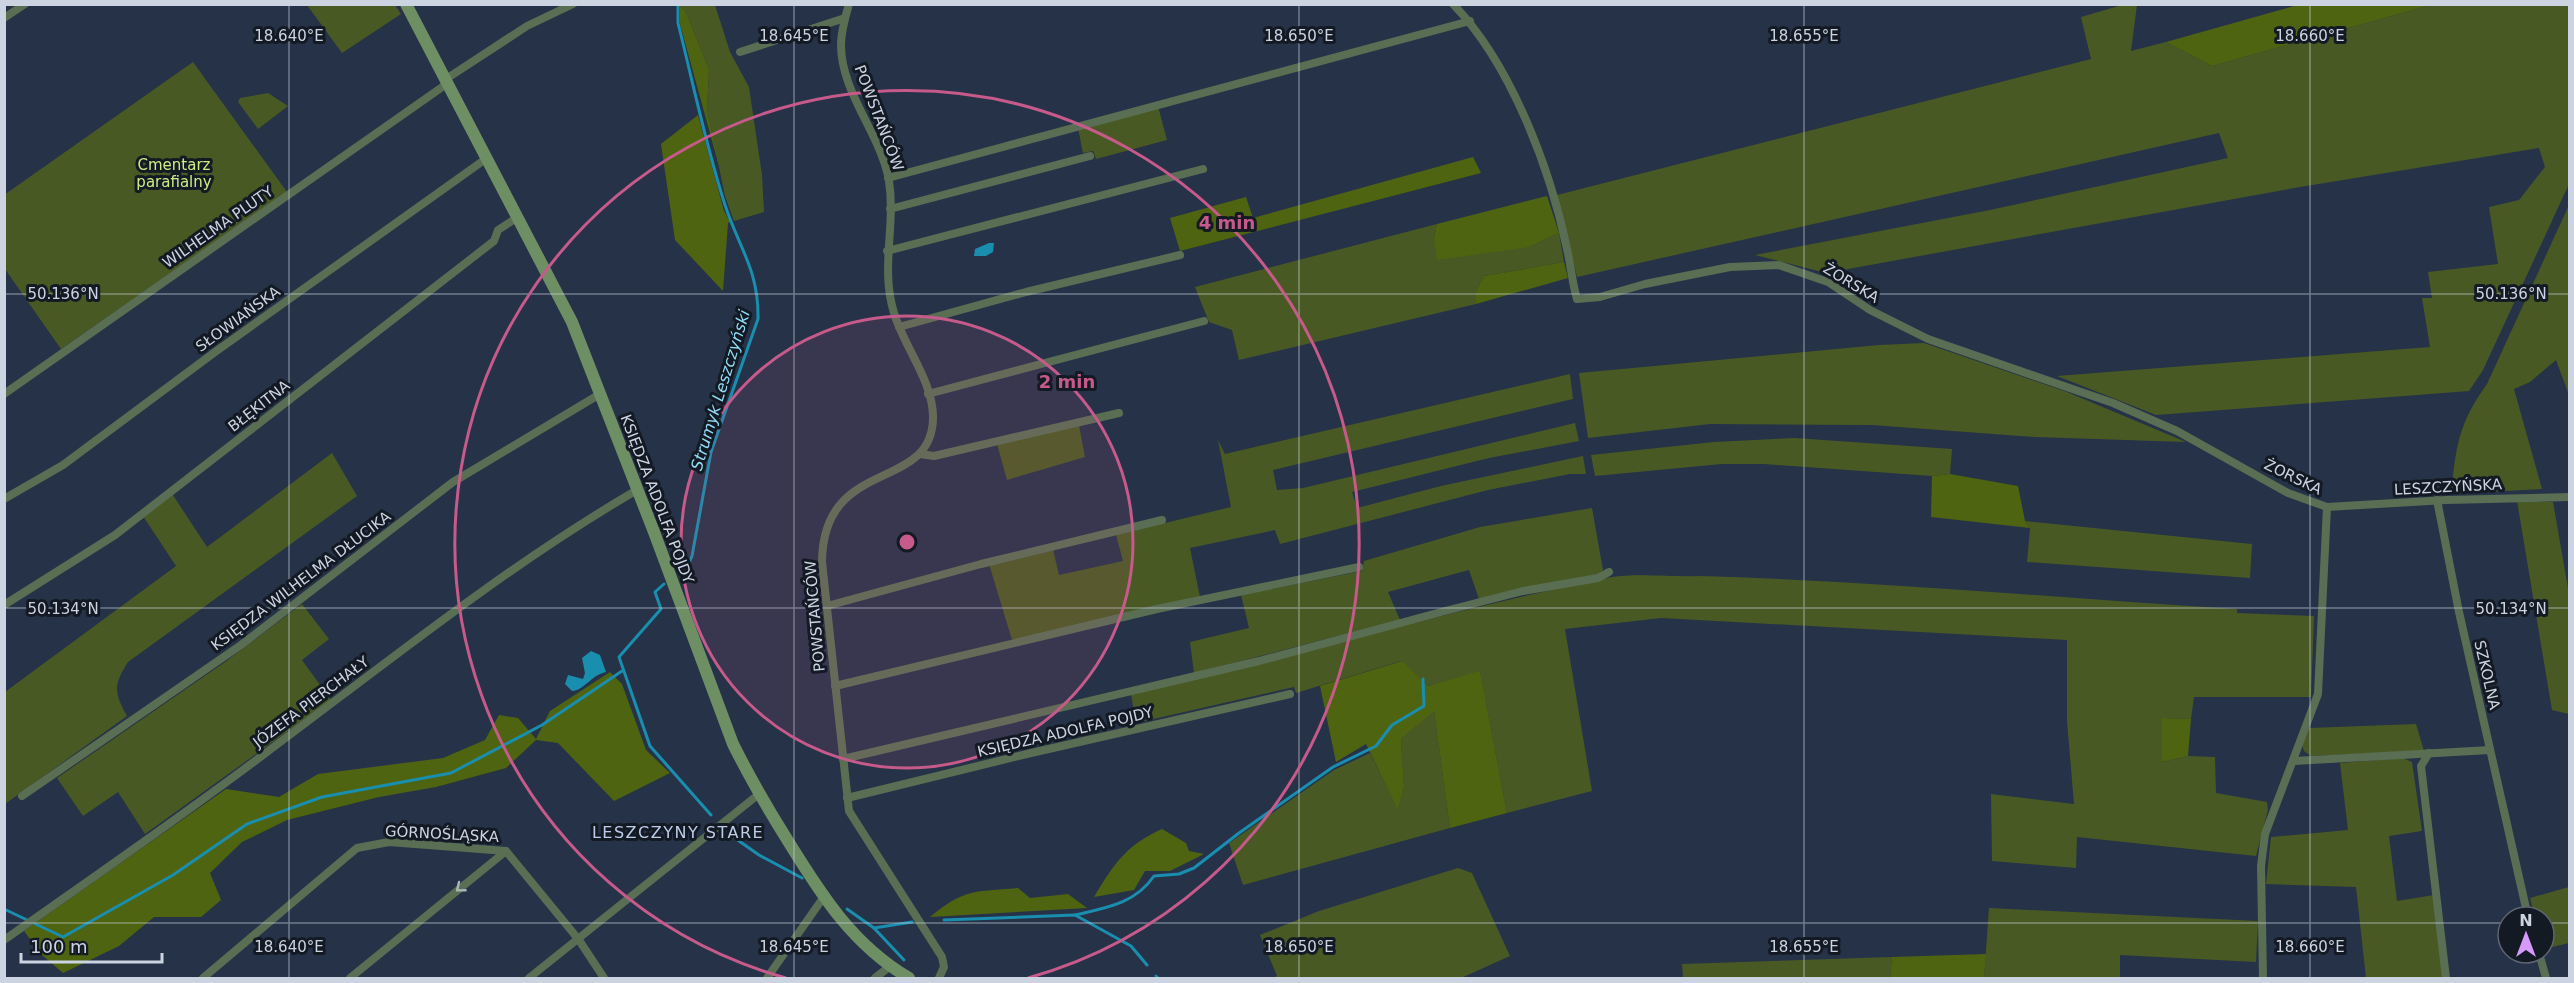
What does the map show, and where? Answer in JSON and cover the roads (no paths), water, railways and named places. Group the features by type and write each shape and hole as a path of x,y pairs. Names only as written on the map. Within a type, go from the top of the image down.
{"street":[{"path":"4,18 25,4"},
{"name":"KSIĘDZA ADOLFA POJDY","path":"406,4 564,305 733,744 759,794 823,898 845,927 889,967 909,978"},
{"name":"WILHELMA PLUTY","path":"4,394 527,26 573,4"},
{"name":"POWSTAŃCÓW","path":"849,4 841,45 844,66 888,178 890,209 887,251 888,287 899,327 928,394 932,409 932,428 920,454 910,463 855,488 835,512 825,532 822,549 827,606 847,798 854,822 942,957 944,967 939,978"},
{"name":"ŻORSKA","path":"1453,4 1470,21 1503,70 1540,161 1567,249 1577,299 1600,297 1646,284 1730,267 1758,263 1793,268 1828,282 1870,310 1928,339 2113,403 2208,446 2288,493 2327,507"},
{"path":"740,52 845,18"},
{"path":"888,178 1470,21"},
{"path":"890,209 1090,156"},
{"name":"SŁOWIAŃSKA","path":"4,499 63,465 215,352 487,158"},
{"path":"887,251 1203,169"},
{"name":"BŁĘKITNA","path":"4,605 115,535 495,241 498,230 518,217"},
{"path":"899,327 1026,292 1180,255"},
{"path":"928,394 1204,321"},
{"name":"KSIĘDZA WILHELMA DŁUCIKA","path":"22,796 241,645 453,482 600,394"},
{"path":"920,454 934,456 1119,413"},
{"name":"JÓZEFA PIERCHAŁY","path":"4,940 261,757 451,613 587,519 637,490"},
{"name":"LESZCZYŃSKA","path":"2327,507 2437,500 2570,497"},
{"name":"SZKOLNA","path":"2437,500 2458,612 2525,905"},
{"path":"2264,978 2261,866 2265,834 2318,694 2327,507"},
{"path":"827,606 981,564 1162,520"},
{"path":"835,686 1157,609 1359,567"},
{"path":"843,759 1259,661 1523,591 1598,578 1609,572"},
{"name":"KSIĘDZA ADOLFA POJDY","path":"847,798 1290,694"},
{"path":"2294,761 2490,750"},
{"path":"2421,766 2429,753"},
{"path":"2409,754 2421,766 2446,978"},
{"path":"529,978 759,794"},
{"name":"GÓRNOŚLĄSKA","path":"203,978 357,848 389,842 506,851 579,940 604,978"},
{"path":"350,978 506,851"},
{"path":"767,978 823,898"},
{"path":"875,978 889,967"}],"water":[{"path":"994,243 993,252 986,256 974,256 975,249"},
{"path":"591,651 600,655 606,672 572,691 565,684 568,675 583,679 585,673 582,658"}],"waterway":[{"name":"Strumyk Leszczyński","path":"678,4 678,23 706,137 730,220 752,273 758,319 711,452 692,556 683,576"},
{"path":"664,584 655,592 661,609 619,657 650,746 711,815"},
{"path":"4,909 63,937 173,875 247,824 322,797 451,773 542,725 622,671"},
{"path":"1075,915 1129,899 1154,876 1179,874 1194,868 1239,833 1333,767 1376,746 1392,725 1424,706 1423,679"},
{"path":"732,836 759,855 802,878"},
{"path":"847,909 874,928 912,922"},
{"path":"944,920 1075,915 1131,946 1147,965"},
{"path":"874,928 904,960"}],"district":[{"name":"LESZCZYNY STARE","path":"678,832"}],"park label":[{"name":"Cmentarz parafialny","path":"174,174"}]}
